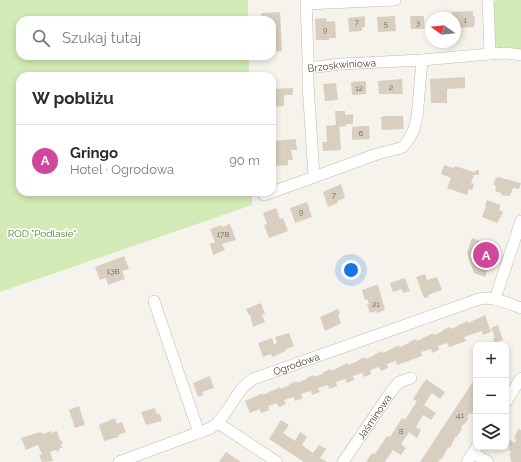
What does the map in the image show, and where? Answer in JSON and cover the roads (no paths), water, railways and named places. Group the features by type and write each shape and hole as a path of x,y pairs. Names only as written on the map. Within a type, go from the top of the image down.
{"street":[{"path":"308,68 306,2 395,0"},
{"path":"488,0 490,54"},
{"name":"Brzoskwiniowa","path":"314,177 308,92 308,68 341,64 422,60 506,53 521,55"},
{"path":"276,191 403,146 409,139 414,129 417,118 422,60"},
{"path":"495,299 521,222"},
{"name":"Ogrodowa","path":"119,462 200,433 218,423 244,387 253,379 479,300 495,299 521,308"},
{"path":"154,301 200,433"},
{"name":"Jaśminowa","path":"343,462 390,393 399,382 411,378"},
{"path":"509,398 520,381"},
{"path":"218,423 263,458 277,462"},
{"path":"473,454 488,462"}],"place":[{"name":"Gringo","path":"486,255"}],"park label":[{"name":"ROD \"Podlasie\"","path":"42,233"}]}
